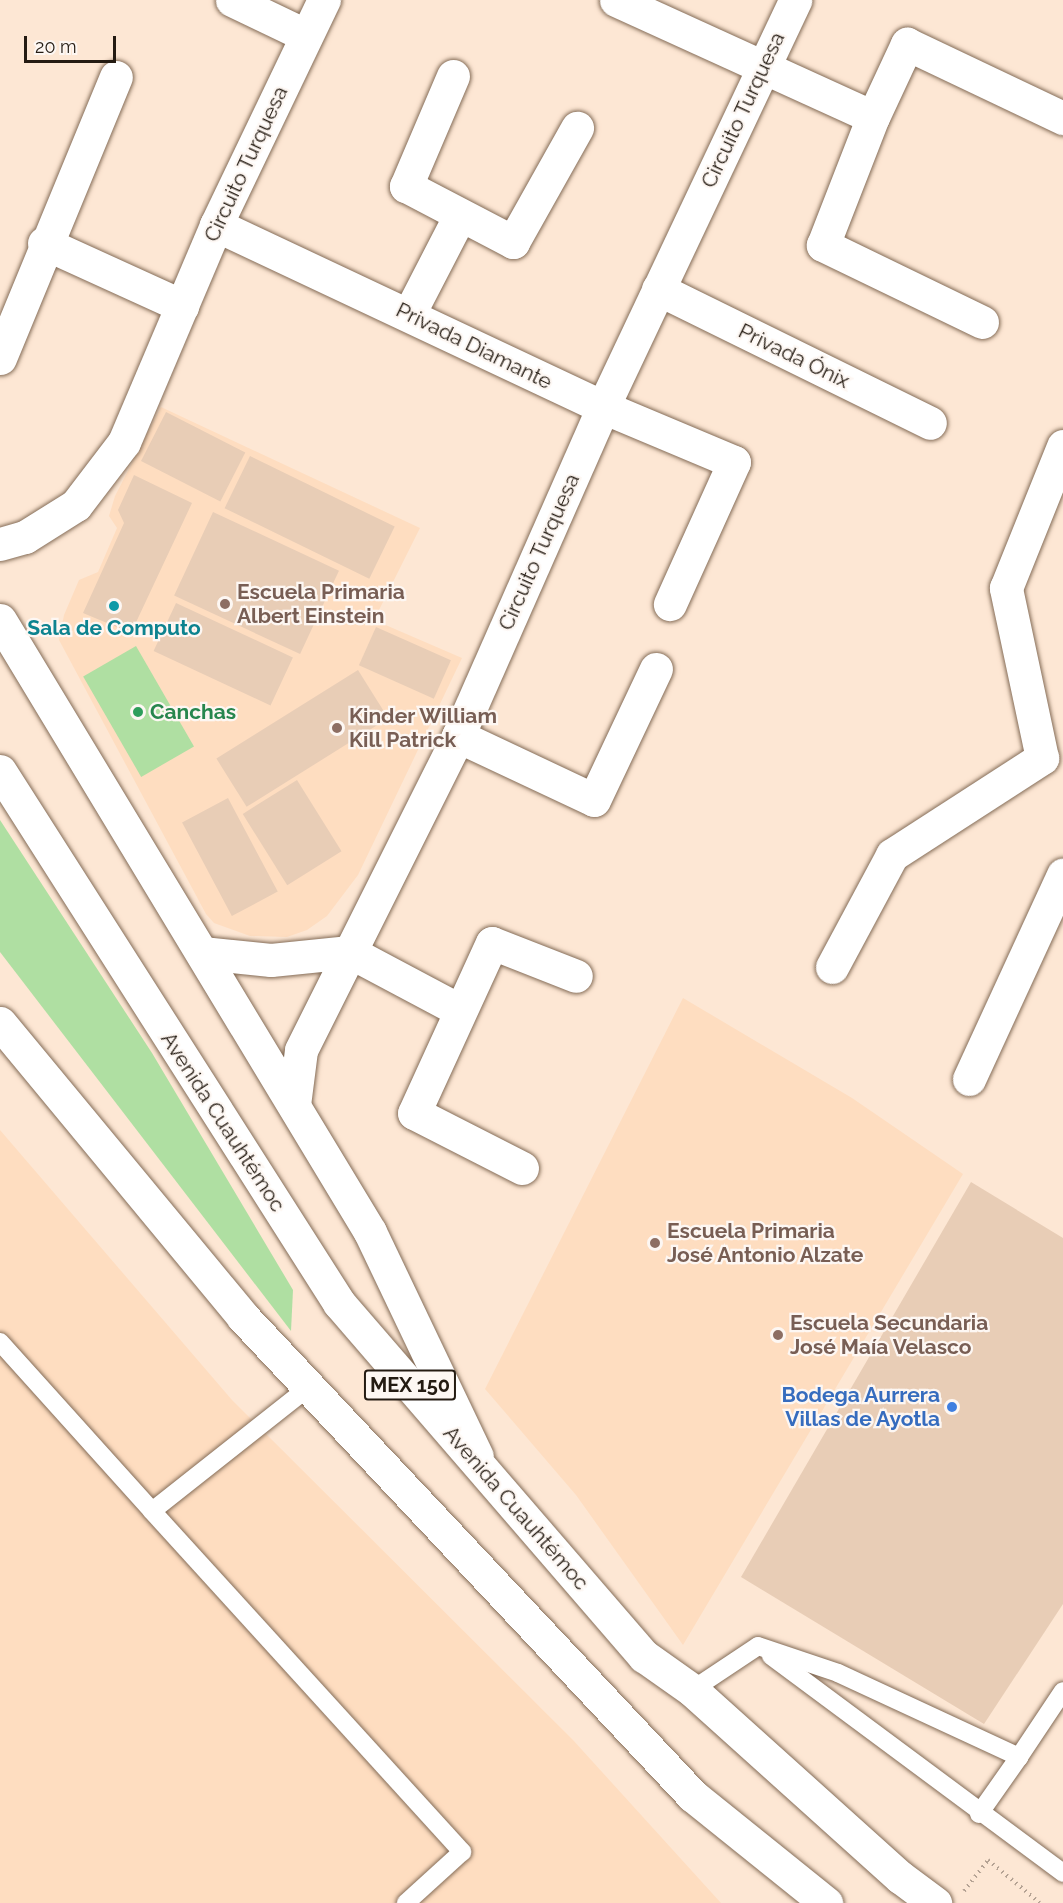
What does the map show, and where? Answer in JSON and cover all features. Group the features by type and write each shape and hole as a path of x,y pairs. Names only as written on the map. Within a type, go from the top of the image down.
{"street":[{"path":"232,0 305,35"},
{"name":"Circuito Turquesa","path":"0,544 25,537 76,505 124,442 216,225 305,35 324,0"},
{"path":"616,0 657,9 762,69 873,117"},
{"name":"Circuito Turquesa","path":"294,1105 302,1050 458,736 603,408 795,0"},
{"path":"982,322 823,245 873,117 907,44 1063,118"},
{"path":"453,76 406,186 459,217 513,242 578,128"},
{"path":"0,358 44,243 116,77"},
{"path":"409,314 459,217"},
{"name":"Privada Diamante","path":"216,225 409,314 603,408 734,462 670,604"},
{"path":"44,243 182,306"},
{"name":"Privada Ónix","path":"658,290 930,423"},
{"path":"832,967 892,855 1052,764 1006,588 1063,446"},
{"path":"0,620 370,1232 483,1469"},
{"path":"458,736 594,800 656,669"},
{"name":"Avenida Cuauhtémoc","path":"0,771 339,1303 644,1656 692,1690 900,1877 948,1899"},
{"path":"969,1078 1063,875"},
{"path":"522,1168 414,1113 459,1010 492,943 576,976"},
{"path":"202,953 271,960 350,952 459,1010"},
{"name":"MEX 150","path":"0,1023 243,1317 693,1796 810,1898"}],"lane":[{"path":"0,1342 462,1852 406,1903"},
{"path":"152,1511 309,1387"},
{"path":"692,1690 758,1646"},
{"path":"758,1646 838,1673 1019,1757"},
{"path":"758,1646 979,1814 1063,1873"},
{"path":"979,1814 1063,1691"}],"path":[{"path":"948,1899 988,1860 1040,1903"}],"shaded area":[{"name":"Escuela Primaria Albert Einstein","path":"161,407 420,528 374,620 462,658 358,875 327,916 307,930 287,937 250,936 214,923 206,914 59,640 64,615 79,580 98,572 117,528 109,516 115,496"},
{"path":"683,998 852,1098 963,1174 683,1645 576,1495 485,1389"},
{"path":"0,1130 232,1400 573,1740 721,1903 0,1903"}],"green space":[{"name":"Canchas","path":"136,646 194,746 141,777 83,676"},
{"path":"0,820 152,1053 293,1290 291,1331 0,952"}],"building":[{"path":"166,412 245,452 220,501 141,461"},
{"path":"250,456 395,527 369,579 225,508"},
{"path":"134,475 192,503 131,633 83,613 124,523 118,510"},
{"path":"213,512 339,571 300,654 174,595"},
{"path":"176,603 293,658 271,706 154,651"},
{"path":"376,627 451,660 434,699 359,665"},
{"path":"358,670 388,718 247,807 216,758"},
{"path":"297,780 342,851 287,885 243,814"},
{"path":"228,798 278,892 232,916 182,822"},
{"name":"Bodega Aurrera Villas de Ayotla","path":"971,1182 1063,1238 1063,1604 984,1724 741,1577"}],"place":[{"name":"Escuela Primaria Albert Einstein","path":"225,604"},
{"name":"Sala de Computo","path":"114,606"},
{"name":"Canchas","path":"138,712"},
{"name":"Kinder William Kill Patrick","path":"337,728"},
{"name":"Escuela Primaria José Antonio Alzate","path":"655,1243"},
{"name":"Escuela Secundaria José Maía Velasco","path":"778,1335"},
{"name":"Bodega Aurrera Villas de Ayotla","path":"952,1407"}]}
